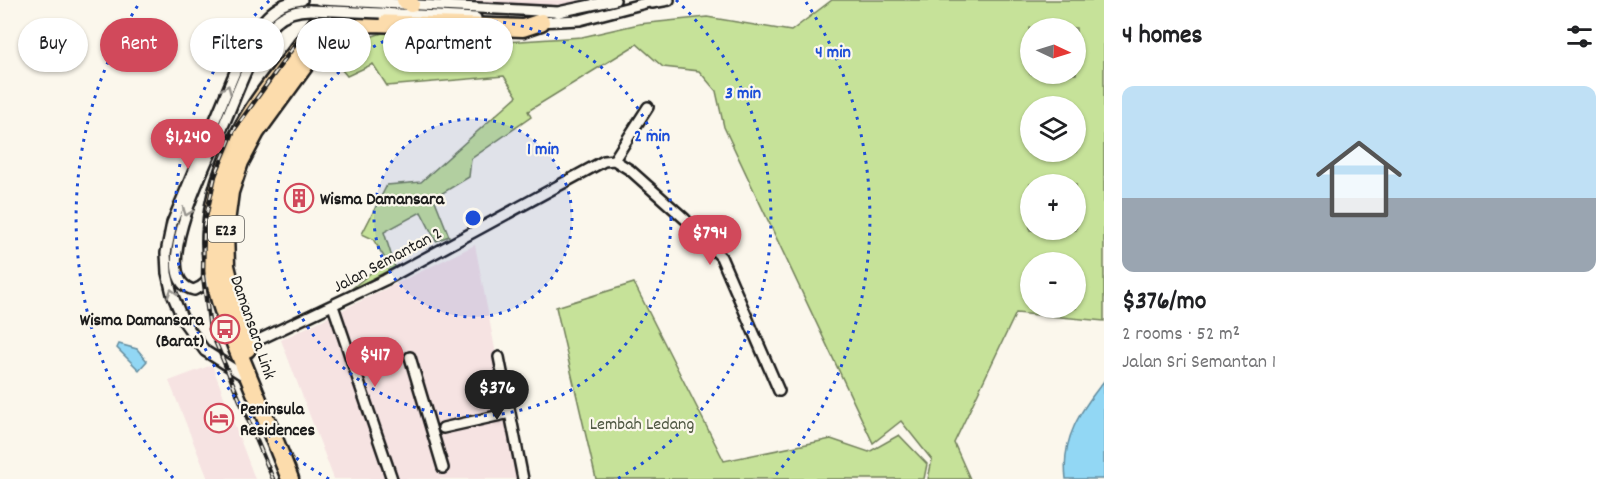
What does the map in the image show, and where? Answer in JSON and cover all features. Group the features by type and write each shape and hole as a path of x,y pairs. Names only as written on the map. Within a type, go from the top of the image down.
{"highway":[{"name":"Damansara Link","path":"290,479 221,305 211,252 215,196 227,158 244,124 318,24 331,0"},
{"name":"Damansara Link","path":"299,479 246,346 226,266 225,230 230,192 240,162 271,111 331,29 346,0"},
{"path":"271,111 313,70 328,50 358,26 401,22 523,28 541,22"}],"street":[{"path":"250,380 205,351 184,322 177,309 166,273 168,238 245,48 259,25 271,12 289,2 302,0"},
{"path":"319,0 380,8 541,22 580,20 657,0"},
{"path":"211,252 212,272 207,283 194,290 182,286 179,280 177,260 180,228 201,174 262,40 276,22 292,12 380,8 408,2 558,12 615,0"},
{"path":"643,4 669,0"},
{"path":"648,107 614,160 630,170 685,219 721,257 779,391"},
{"name":"Jalan Semantan 2","path":"246,346 333,306 604,161 614,160"},
{"path":"333,306 392,479"},
{"path":"410,357 443,468"},
{"path":"499,357 523,479"},
{"path":"443,428 510,412"}],"shaded area":[{"path":"441,0 590,0 562,7"},
{"path":"475,245 520,479 334,479 281,340"},
{"path":"212,365 255,479 208,479 169,381"}],"green space":[{"path":"832,0 1104,0 1104,321 1071,318 1086,318 1086,252 1020,252 1020,313 1016,313 954,443 970,479 928,479 932,460 901,421 873,443 724,127 716,91 699,71 663,67 637,44 528,111 531,117 471,159 469,177 434,198 449,236 436,241 421,212 384,232 395,267 349,291 386,260 373,239 362,234 387,185 421,182 517,96 504,76 387,86 373,64 371,65 371,37 383,33 383,72 513,72 513,41 582,37 639,24 707,17 791,31"},
{"path":"344,72 356,72 347,76"},
{"name":"Lembah Ledang","path":"634,283 724,461 831,439 869,452 899,435 927,464 924,479 596,479 556,307"}],"water":[{"path":"119,344 137,349 147,361 139,370 117,348"},
{"path":"1104,381 1104,479 1066,479 1066,451 1069,438 1087,403"}],"railway":[{"path":"273,479 210,329 203,276 204,226 215,176 234,130 310,24 323,0"}],"place":[{"name":"Wisma Damansara","path":"299,198"},
{"name":"Wisma Damansara (Barat)","path":"225,329"},
{"name":"Peninsula Residences","path":"219,418"}]}
